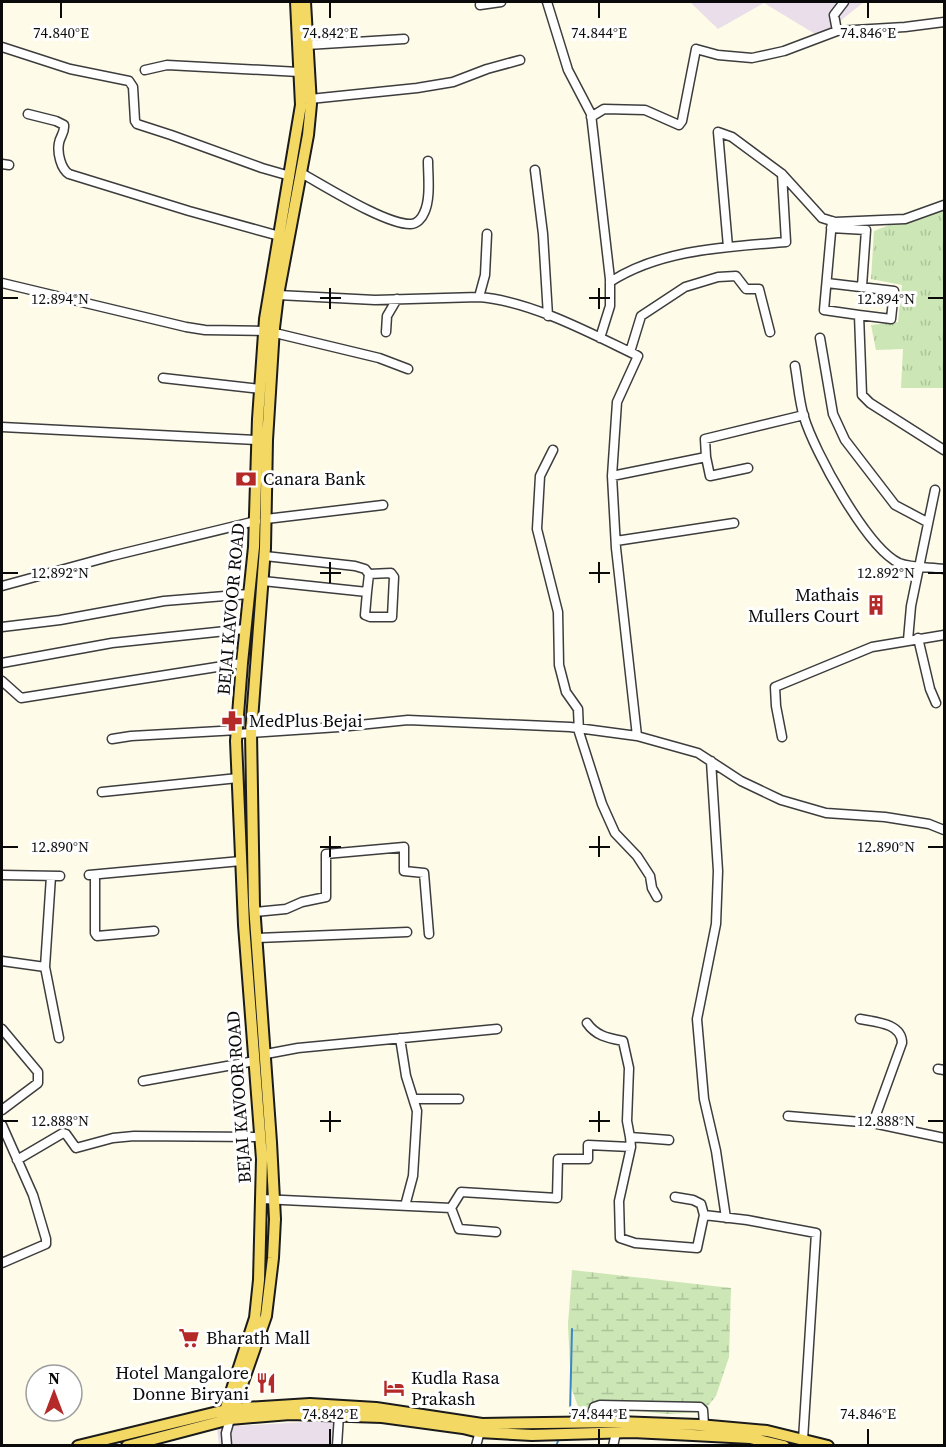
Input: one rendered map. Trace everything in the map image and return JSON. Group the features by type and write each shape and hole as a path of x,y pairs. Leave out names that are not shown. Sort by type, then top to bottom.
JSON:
{"main road":[{"name":"BEJAI KAVOOR ROAD","path":"227,1415 266,1316 273,1258 274,1199 255,912 251,733 265,556 257,440 261,389 269,329 278,295 290,176 301,105 296,2"},
{"name":"BEJAI KAVOOR ROAD","path":"227,1415 255,1318 262,1199 261,1137 241,861 237,732 249,594 264,519 270,280 301,173 308,135 310,99 305,2"},
{"path":"78,1446 227,1415 310,1404 376,1408 480,1428 532,1435 616,1432 703,1435 750,1438 784,1446"},
{"path":"127,1446 227,1415 290,1414 382,1416 463,1428 590,1422 703,1435 767,1431 828,1446"}],"street":[{"path":"480,5 501,2"},
{"path":"547,2 568,70 591,117 610,282 610,306 600,338"},
{"path":"837,31 834,15 844,2"},
{"path":"591,117 604,109 645,110 679,125 682,121 696,49 718,55 752,58 784,51 837,31 945,22"},
{"path":"307,45 404,39"},
{"path":"2,47 70,69 129,81 133,87 137,124 290,176"},
{"path":"310,99 453,82 520,60"},
{"path":"145,70 167,64 299,72"},
{"path":"28,114 64,125 59,147 62,167 69,174 284,237"},
{"path":"728,247 718,132 732,137 782,174 822,218 832,224 866,230 862,286"},
{"path":"301,173 380,216 410,224 415,223 425,212 428,161"},
{"path":"535,170 543,234 548,316"},
{"path":"610,282 623,274 687,252 786,242 782,174"},
{"path":"832,224 905,219 945,205"},
{"path":"827,283 894,291 891,319 824,310 832,224"},
{"path":"479,297 485,275 487,234"},
{"path":"630,352 641,316 686,287 718,276 736,276 746,289 759,289 770,332"},
{"path":"2,283 186,327 206,330 269,329 275,333 380,358 408,369"},
{"path":"278,295 375,300 479,297 513,302 638,356 617,402 612,476 616,541 638,736"},
{"path":"386,332 387,316 397,299"},
{"path":"859,315 862,395 870,403 945,450"},
{"path":"820,339 833,414 845,440 895,506 927,522"},
{"path":"795,366 804,415 829,476 884,554 900,564 945,569"},
{"path":"163,378 261,389"},
{"path":"748,468 710,476 705,439 804,415"},
{"path":"2,427 257,440"},
{"path":"554,450 540,476 537,529 558,612 559,665 566,692 578,709 579,728 602,804 615,832 638,856 650,876 652,888 657,897"},
{"path":"612,476 706,457"},
{"path":"908,640 911,606 935,490"},
{"path":"2,586 112,556 264,519 383,506"},
{"path":"616,541 734,523"},
{"path":"265,556 365,569 369,574 365,615 392,618 393,574 369,574"},
{"path":"263,581 367,592"},
{"path":"2,627 60,620 164,601 249,594"},
{"path":"2,663 112,643 245,629"},
{"path":"782,736 776,706 776,687 872,647 945,635"},
{"path":"918,638 930,689 936,703"},
{"path":"2,681 21,698 242,663"},
{"path":"112,739 130,736 339,728 408,720 579,728 638,736 698,753 741,781 781,800 826,813 885,817 928,824 945,830"},
{"path":"711,761 718,871 716,924 697,1019 704,1099 716,1151 726,1218"},
{"path":"102,792 238,778"},
{"path":"255,912 286,909 302,902 326,897 326,854 404,848 404,870 424,873 429,934"},
{"path":"154,931 97,936 92,875 241,861"},
{"path":"2,875 56,876 45,967 59,1038"},
{"path":"257,938 407,932"},
{"path":"2,961 45,967"},
{"path":"860,1019 891,1026 900,1032 902,1037 902,1043 873,1123"},
{"path":"587,1023 593,1031 607,1038 623,1041 629,1068 627,1121 631,1147 619,1201 620,1238 635,1243 697,1248 704,1215 700,1204 693,1200 675,1197"},
{"path":"2,1029 38,1072 38,1083 2,1110"},
{"path":"266,1054 297,1048 497,1029"},
{"path":"400,1038 406,1076 417,1111 413,1176 405,1206"},
{"path":"143,1081 255,1061"},
{"path":"414,1099 459,1099"},
{"path":"788,1116 873,1123 945,1138"},
{"path":"2,1125 33,1195 46,1244 2,1263"},
{"path":"16,1160 63,1133 76,1148 134,1136 261,1137"},
{"path":"630,1137 669,1140"},
{"path":"451,1208 460,1192 557,1198 558,1159 588,1159 588,1145 631,1147"},
{"path":"262,1199 451,1208"},
{"path":"451,1208 459,1229 496,1232"},
{"path":"704,1215 747,1220 816,1233 803,1440"},
{"path":"590,1422 594,1407 600,1405 700,1407 703,1410 703,1435"},
{"path":"227,1415 227,1446"},
{"path":"338,1446 339,1415"},
{"path":"476,1446 480,1428"},
{"path":"613,1446 616,1432"}],"shaded area":[{"path":"690,2 864,2 820,37 764,3 718,29"},
{"path":"340,1420 339,1445 219,1445 217,1427"}],"green space":[{"path":"944,204 944,388 901,388 903,349 876,350 871,325 898,322 902,285 871,279 874,231"},
{"path":"572,1270 731,1288 729,1357 716,1396 703,1412 668,1414 636,1411 581,1415 571,1387 568,1325"}],"waterway":[{"path":"570,1413 572,1329"},
{"path":"556,1446 558,1441"}],"place":[{"name":"Canara Bank","path":"246,479"},
{"name":"Mathais Mullers Court","path":"876,605"},
{"name":"MedPlus Bejai","path":"232,721"},
{"name":"Bharath Mall","path":"189,1338"},
{"name":"Hotel Mangalore Donne Biryani","path":"266,1383"},
{"name":"Kudla Rasa Prakash","path":"394,1388"}]}
